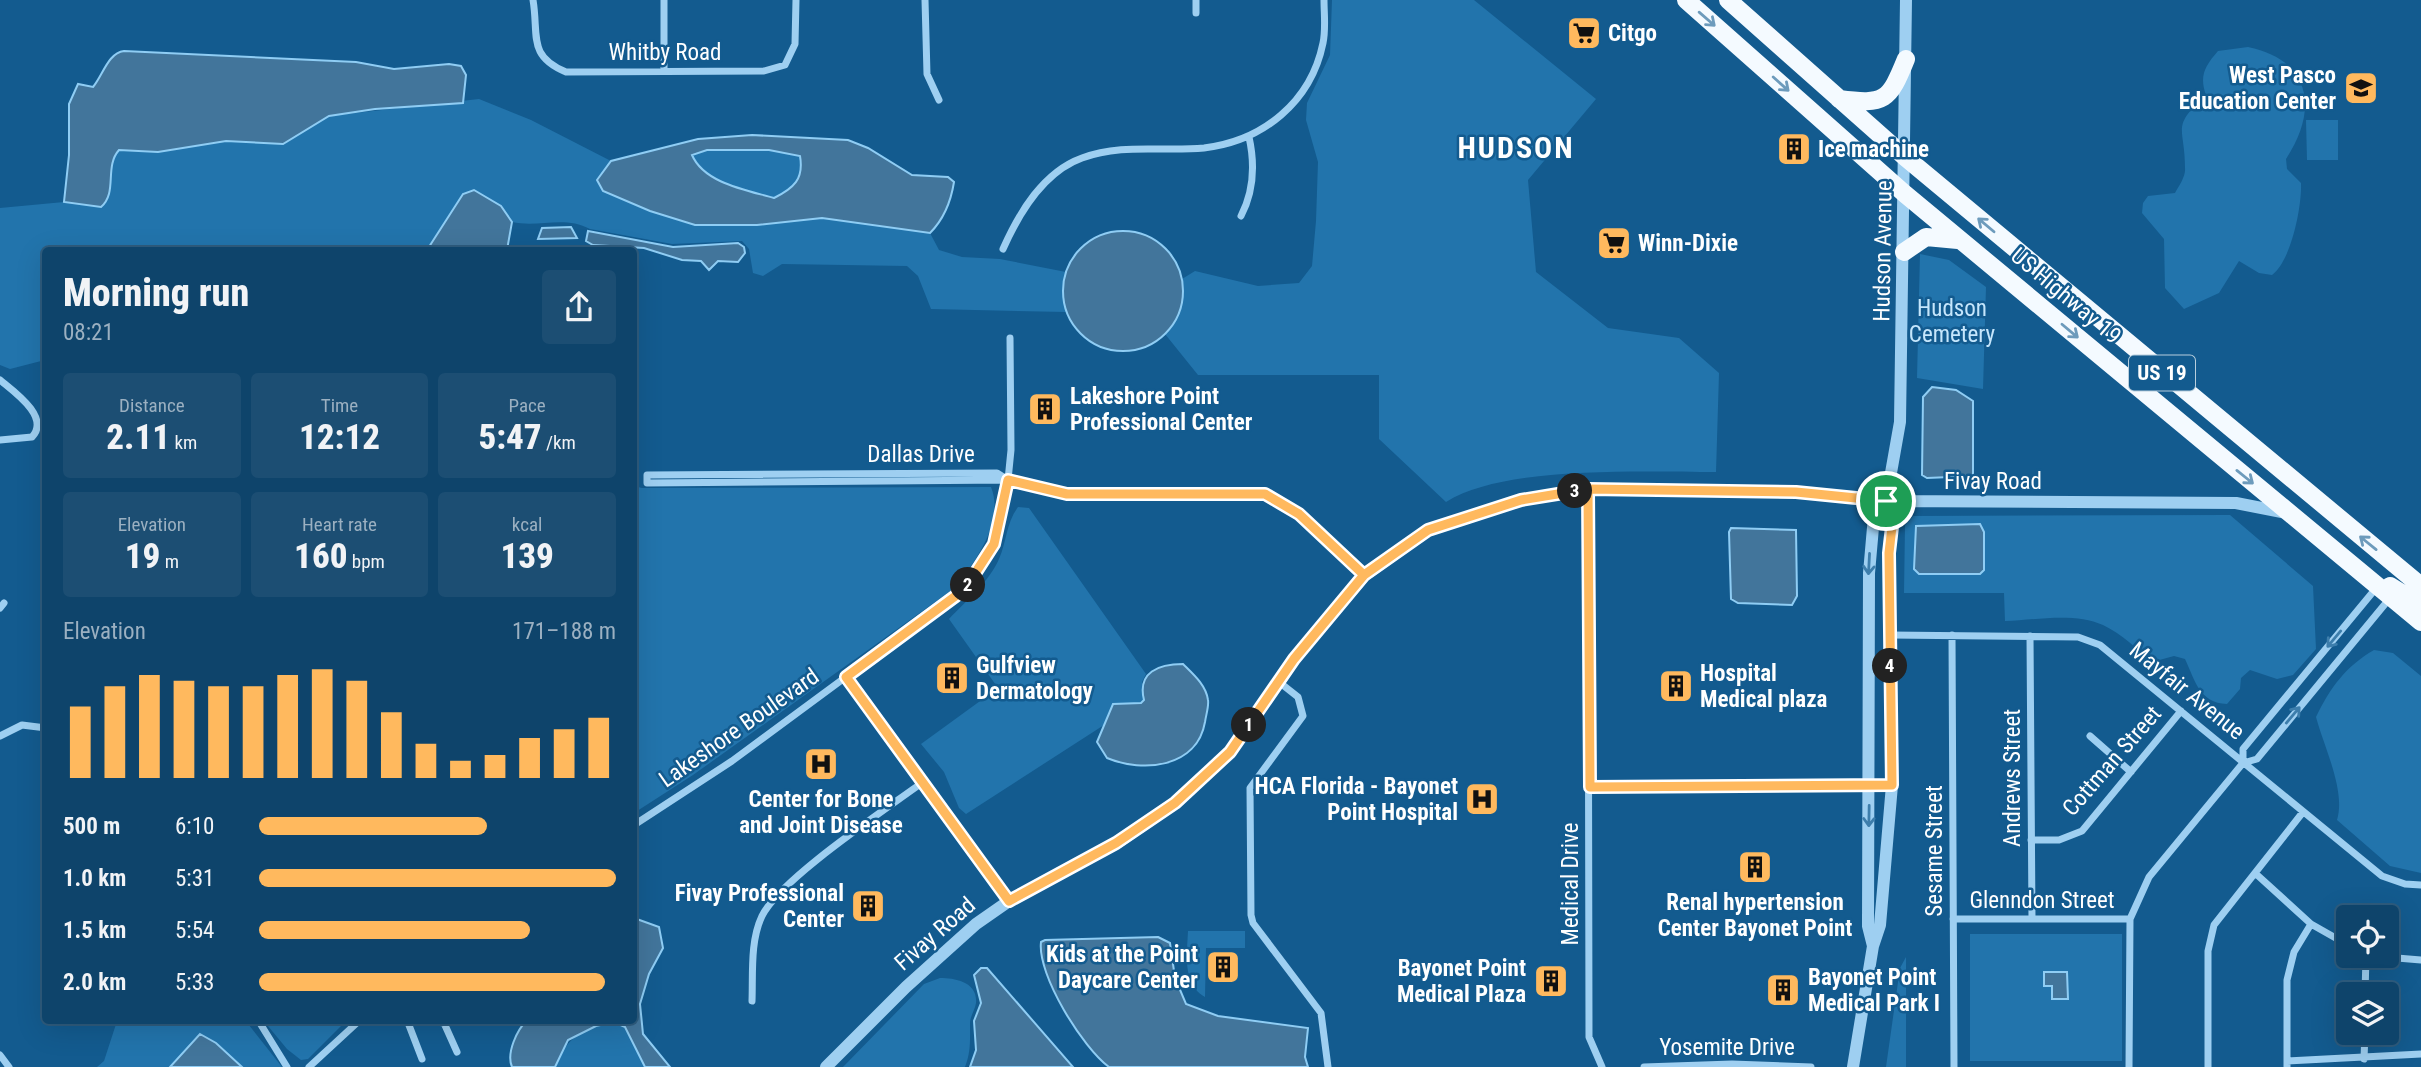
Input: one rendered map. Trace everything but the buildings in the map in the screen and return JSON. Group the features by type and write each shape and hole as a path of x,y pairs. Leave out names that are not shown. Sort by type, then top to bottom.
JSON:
{"highway":[{"name":"US Highway 19","path":"1686,0 1905,194 2421,622"},
{"name":"US Highway 19","path":"1728,0 1905,157 2421,586"},
{"path":"1839,99 1863,102 1885,98 1893,90 1906,59"},
{"path":"1904,252 1926,237 1961,240"},
{"path":"2378,586 2392,587 2421,605"}],"street":[{"name":"Whitby Road","path":"533,0 537,49 547,65 566,72 764,71 785,65 795,44 796,0"},
{"path":"664,0 664,71"},
{"path":"925,0 927,74 939,100"},
{"path":"1196,0 1196,13"},
{"path":"1003,249 1018,215 1043,185 1079,159 1117,148 1204,148 1249,137 1286,114 1311,80 1323,42 1324,0"},
{"name":"Hudson Avenue","path":"1873,946 1868,926 1870,551 1874,516 1886,501 1900,422 1906,0"},
{"path":"1241,216 1251,193 1253,154 1249,137"},
{"name":"Lakeshore Boulevard","path":"637,823 732,761 965,589 994,544 1008,480 1011,450 1010,338"},
{"path":"0,380 31,408 36,428 32,437 0,440"},
{"name":"Dallas Drive","path":"997,473 1008,480 647,483 647,475 997,473"},
{"path":"1008,480 1067,494 1265,494 1299,514 1364,575"},
{"name":"Fivay Road","path":"826,1067 906,987 976,924 1009,901 1116,843 1175,803 1230,752 1279,682 1364,575 1428,530 1521,500 1588,489 1796,492 1886,501 2236,503 2288,513"},
{"name":"Medical Drive","path":"1588,489 1589,1037 1602,1067"},
{"name":"Hudson Avenue","path":"1853,1067 1873,946 1880,925 1892,785 1889,553 1893,518 1886,501"},
{"path":"2243,763 2243,749 2378,586"},
{"path":"2130,1067 2130,919 2149,877 2243,763 2257,759 2378,586"},
{"name":"Mayfair Avenue","path":"1889,635 2078,637 2100,645 2382,876 2404,884 2421,885"},
{"name":"Sesame Street","path":"1952,635 1954,1067"},
{"name":"Andrews Street","path":"2031,636 2032,919"},
{"path":"846,677 1009,901"},
{"path":"1279,682 1298,697 1303,716 1250,788 1251,915 1253,923 1321,1013 1328,1067"},
{"name":"Cottman Street","path":"2031,840 2059,840 2082,831 2180,711"},
{"path":"0,736 22,726 42,728"},
{"path":"2090,736 2131,772"},
{"path":"752,1001 755,935 763,914 785,887 923,782"},
{"path":"1590,787 1892,785"},
{"path":"2208,1067 2208,951 2214,925 2304,812"},
{"path":"2255,873 2311,924 2336,938"},
{"name":"Glenndon Street","path":"1953,919 2130,919"},
{"path":"2311,924 2294,953 2287,980 2287,1064 2421,1054"},
{"path":"2399,958 2421,960"},
{"path":"260,1024 287,1067"},
{"path":"309,1067 356,1024"},
{"path":"409,1024 422,1059"},
{"path":"444,1024 457,1052"},
{"path":"2364,1059 2365,1045"},
{"path":"0,1055 9,1067"},
{"name":"Yosemite Drive","path":"1644,1067 1811,1067"}],"green space":[{"path":"1332,0 1474,0 1596,99 1528,180 1536,272 1608,328 1679,338 1719,373 1716,472 1615,472 1539,476 1472,490 1446,502 1379,439 1379,375 1198,375 1165,334 1178,308 1182,279 1195,271 1258,286 1299,283 1312,266 1318,162 1306,120 1307,103 1330,55"},
{"path":"2248,47 2269,53 2285,63 2296,75 2303,89 2303,122 2286,159 2287,169 2301,183 2300,206 2294,233 2285,258 2272,275 2259,273 2239,261 2219,293 2184,309 2165,288 2164,239 2142,213 2143,203 2148,196 2175,193 2182,181 2185,171 2182,128 2188,114 2206,95 2203,77 2210,62 2218,51"},
{"path":"479,99 531,120 611,161 597,180 603,191 650,211 695,225 757,225 822,218 930,233 939,250 962,257 1000,259 1066,272 1063,292 1067,312 931,309 918,276 907,266 782,264 763,276 753,273 749,249 742,241 672,244 571,223 512,222 501,206 474,190 463,194 429,247 42,247 42,361 10,369 0,365 0,208 64,202 101,207 108,192 112,163 119,150 158,152 226,141 283,144 329,116"},
{"path":"2306,120 2338,120 2338,160 2307,160"},
{"path":"707,150 769,150 800,156 799,177 792,186 774,198 739,188 716,179 697,165 691,155"},
{"name":"Hudson Cemetery","path":"1920,254 1949,260 1986,287 1983,389 1917,378"},
{"path":"637,487 991,487 994,514 991,527 979,553 956,587 693,775 637,811"},
{"path":"1018,507 1029,508 1146,674 1142,682 1144,700 1141,703 1113,704 1104,725 966,814 959,808 944,772 921,744 998,688 949,619 977,591 995,567 1011,519"},
{"path":"2230,515 2313,586 2316,649 2293,675 2277,679 2250,670 2241,678 2240,689 2227,704 2218,703 2204,695 2185,659 2174,656 2152,662 2117,633 2092,621 2042,618 2005,621 2004,593 1904,593 1905,525 1913,516"},
{"path":"2374,650 2393,653 2421,676 2421,873 2390,866 2337,820 2339,796 2316,717 2340,679 2355,663"},
{"path":"1188,931 1245,931 1245,948 1206,948 1205,997 1192,984 1189,976"},
{"path":"1970,934 2122,934 2122,1061 1970,1061"},
{"path":"1906,957 1906,1067 1886,1067 1900,968"},
{"path":"940,978 964,983 976,996 970,1021 969,1051 965,1067 843,1067 924,984"},
{"path":"116,1024 248,1024 282,1067 97,1067 104,1061"},
{"path":"266,1024 343,1024 308,1059 301,1060 287,1049"},
{"path":"607,1024 625,1027 645,1067 555,1067 571,1041 593,1028"}],"shaded area":[{"path":"124,51 356,62 394,69 449,64 461,66 466,75 463,103 375,109 329,116 283,144 226,141 158,152 119,150 112,164 109,194 101,207 64,202 69,155 69,104 78,84 93,87 110,60"},
{"path":"752,135 848,140 868,148 912,175 948,177 954,182 946,209 930,233 822,218 757,225 695,225 650,211 603,191 597,180 611,161 698,139","holes":["707,150 769,150 800,156 801,164 796,182 774,198 716,179 698,165 692,155"]},
{"path":"474,190 501,206 512,222 508,247 429,247 463,194"},
{"path":"571,227 577,238 538,239 542,228"},
{"path":"588,231 673,247 738,243 744,247 745,253 738,262 718,261 709,270 701,261 682,260 644,248 593,245 586,241"},
{"path":"1123,231 1146,236 1165,249 1178,268 1183,291 1178,314 1165,333 1146,346 1123,351 1100,346 1081,333 1068,314 1063,291 1068,268 1081,249 1100,236"},
{"path":"1932,387 1956,390 1973,401 1973,476 1927,478 1922,475 1923,397"},
{"path":"1980,524 1984,532 1984,570 1980,574 1919,574 1914,569 1916,526"},
{"path":"1731,528 1796,530 1797,596 1792,605 1738,603 1731,599"},
{"path":"1183,664 1202,685 1208,700 1200,737 1191,749 1180,758 1152,765 1121,763 1107,758 1097,742 1113,704 1141,703 1144,700 1143,690 1147,676 1158,668"},
{"path":"637,919 659,927 663,948 649,974 640,1004 643,1034 670,1067 645,1067 625,1027 618,1024 637,1024"},
{"path":"1158,937 1170,943 1175,978 1186,1004 1218,1016 1308,1028 1305,1057 1308,1067 1109,1067 1098,1058 1075,1028 1054,991 1046,973 1041,942"},
{"path":"981,968 987,968 1073,1067 970,1067 976,1050 974,1021 981,1003 974,975"},
{"path":"2044,972 2067,972 2068,999 2052,999 2052,986 2044,986"},
{"path":"524,1024 605,1024 568,1040 555,1067 512,1067 510,1055"},
{"path":"200,1034 216,1043 242,1067 170,1067"}],"place":[{"name":"Citgo","path":"1584,33"},
{"name":"West Pasco Education Center","path":"2361,88"},
{"name":"Ice machine","path":"1794,149"},
{"name":"Winn-Dixie","path":"1614,243"},
{"name":"Lakeshore Point Professional Center","path":"1045,409"},
{"name":"Gulfview Dermatology","path":"952,678"},
{"name":"Hospital Medical plaza","path":"1676,686"},
{"name":"Center for Bone and Joint Disease","path":"821,764"},
{"name":"HCA Florida - Bayonet Point Hospital","path":"1482,799"},
{"name":"Renal hypertension Center Bayonet Point","path":"1755,867"},
{"name":"Fivay Professional Center","path":"868,906"},
{"name":"Kids at the Point Daycare Center","path":"1223,967"},
{"name":"Bayonet Point Medical Plaza","path":"1551,981"},
{"name":"Bayonet Point Medical Park I","path":"1783,990"}],"district":[{"name":"HUDSON","path":"1516,147"}],"route":[{"path":"1886,501 1796,492 1588,489 1521,500 1428,530 1364,575 1294,659 1230,752 1175,803 1116,843 1009,901 846,677 949,604 965,589 994,544 1008,480 1067,494 1265,494 1299,514 1364,575 1428,530 1521,500 1588,489 1590,787 1892,785 1889,553 1893,518 1886,501"}]}
